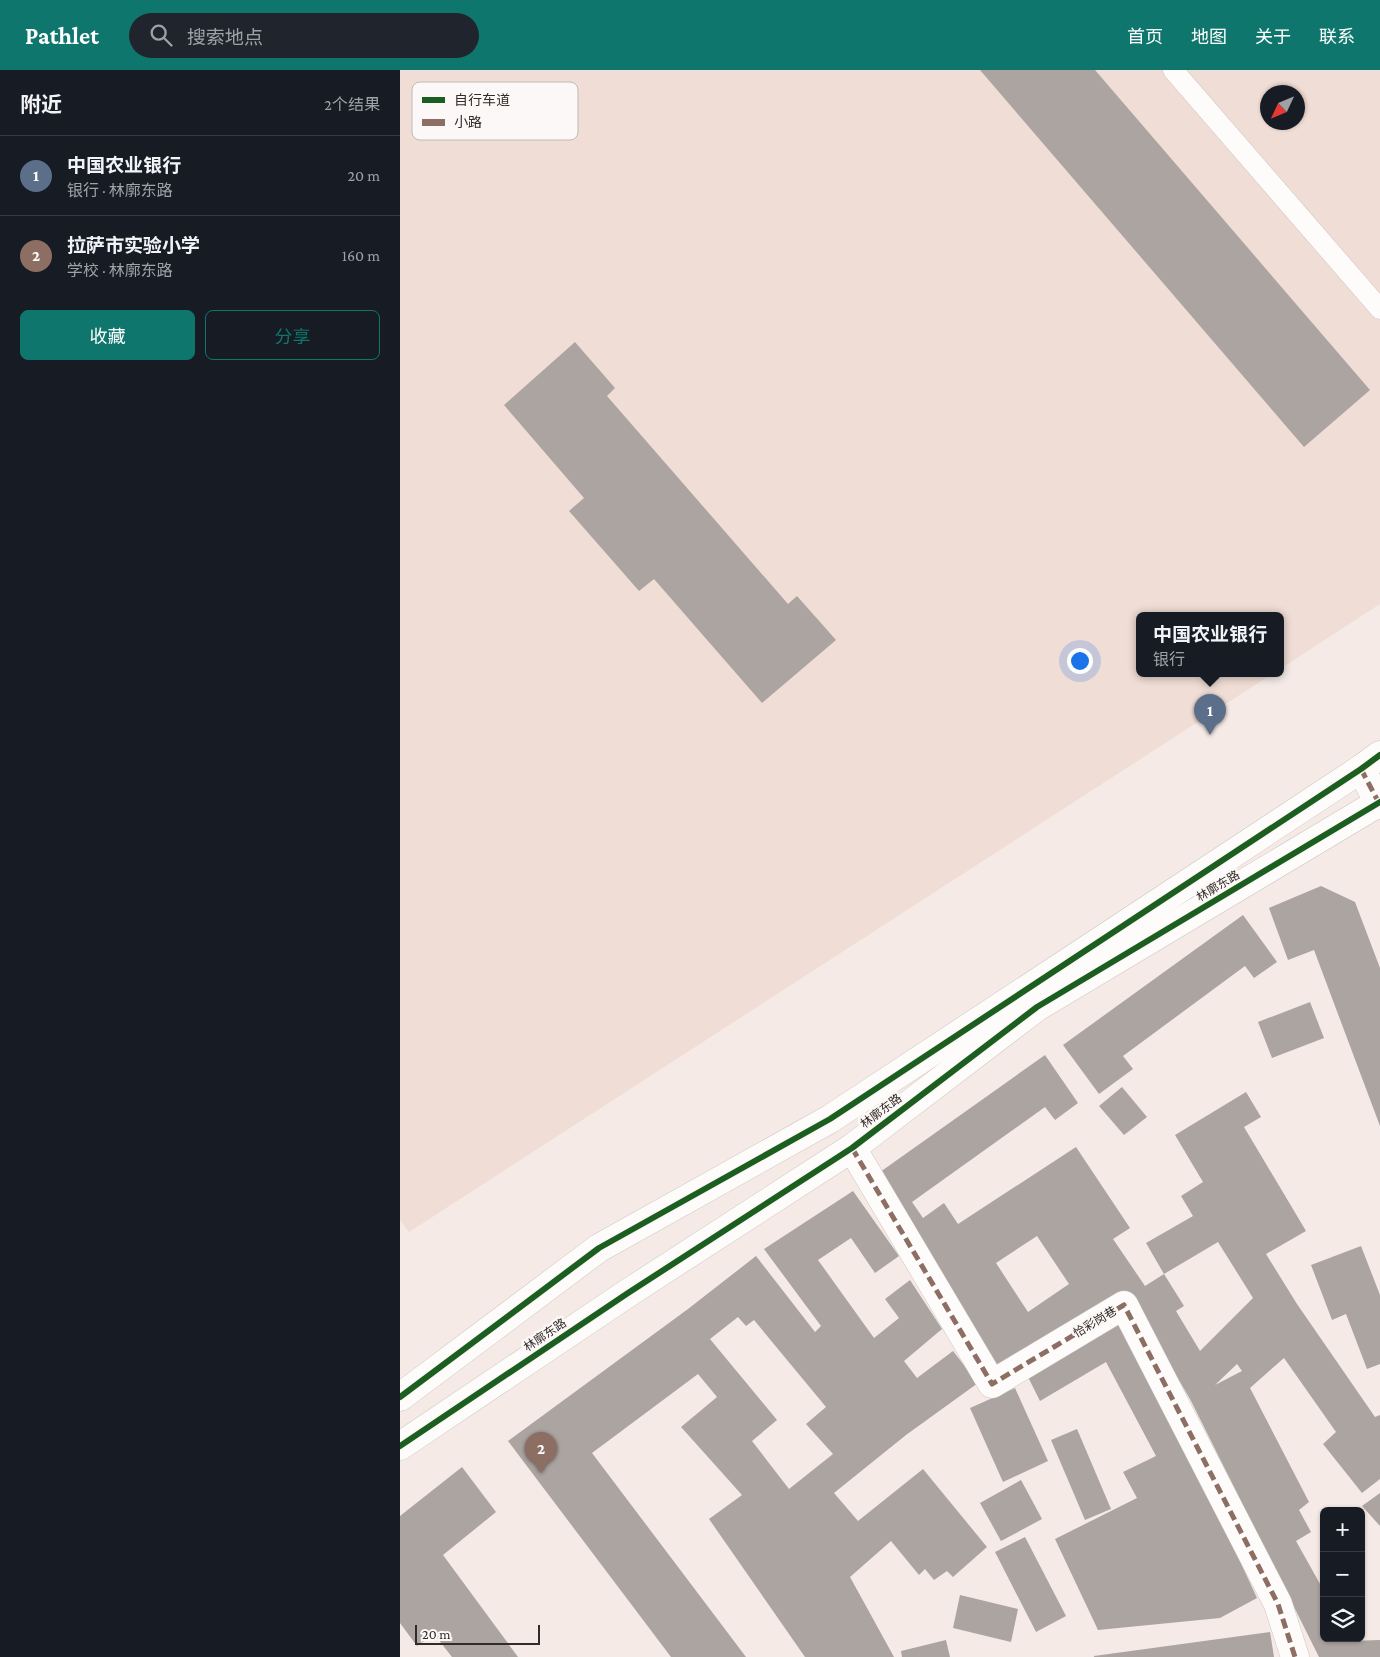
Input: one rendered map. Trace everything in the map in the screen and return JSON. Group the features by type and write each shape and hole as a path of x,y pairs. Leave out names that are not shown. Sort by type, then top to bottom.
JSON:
{"main road":[{"path":"1371,762 1380,803"},
{"name":"林廓东路","path":"400,1397 599,1248 830,1119 1371,762"},
{"name":"林廓东路","path":"400,1446 628,1293 852,1148 1037,1007 1380,803"},
{"name":"恰彩岗巷","path":"852,1148 992,1384 1124,1305 1278,1604 1295,1657"}],"lane":[{"path":"1184,74 1380,309"}],"shaded area":[{"path":"400,70 1380,70 1380,604 1284,666 1284,612 1136,612 1136,677 1267,677 409,1232 400,1220"}],"building":[{"path":"980,70 1095,70 1370,390 1304,447"},
{"path":"575,342 615,388 607,396 788,604 797,596 836,640 762,703 654,579 639,591 569,511 584,498 504,405"},
{"path":"1321,886 1355,902 1380,968 1380,1126 1314,950 1288,960 1269,908"},
{"path":"1243,915 1277,962 1254,978 1245,966 1123,1056 1133,1069 1099,1094 1063,1045"},
{"path":"1310,1002 1324,1038 1272,1058 1258,1022"},
{"path":"1045,1055 1078,1103 1055,1120 1045,1107 912,1202 923,1218 944,1203 958,1224 1076,1147 1130,1228 1113,1239 1145,1286 1164,1274 1146,1243 1193,1216 1181,1196 1203,1182 1175,1135 1246,1092 1261,1117 1244,1127 1306,1231 1266,1254 1297,1304 1375,1417 1380,1415 1380,1479 1362,1493 1323,1444 1336,1432 1284,1358 1250,1388 1309,1502 1299,1510 1311,1532 1296,1541 1320,1584 1320,1642 1380,1640 1380,1657 1319,1657 1190,1399 1129,1295 998,1375 866,1182","holes":["1037,1236 1069,1284 1028,1312 996,1263","1218,1242 1253,1298 1200,1351 1176,1311 1184,1306 1164,1274","1237,1364 1242,1371 1215,1385"]},
{"path":"1122,1087 1147,1117 1124,1135 1099,1106"},
{"path":"853,1191 899,1256 875,1273 851,1238 818,1260 874,1338 899,1318 885,1299 910,1280 942,1329 904,1361 917,1378 953,1351 978,1383 906,1435 834,1493 858,1521 923,1469 987,1547 953,1577 947,1571 934,1580 925,1569 919,1575 891,1541 850,1577 894,1657 805,1657 709,1519 742,1495 681,1427 717,1397 698,1374 592,1453 746,1657 671,1657 508,1441 688,1309 756,1256 815,1332 821,1326 764,1249","holes":["738,1317 746,1326 754,1320 826,1407 806,1424 833,1454 789,1489 752,1441 777,1420 710,1339"]},
{"path":"1361,1246 1380,1295 1380,1364 1367,1369 1346,1314 1332,1320 1311,1265"},
{"path":"1113,1314 1197,1468 1257,1598 1220,1618 1098,1630 1055,1539 1137,1498 1123,1472 1156,1456 1106,1362 1040,1401 1023,1367"},
{"path":"1015,1388 1048,1461 1003,1482 970,1408"},
{"path":"1077,1429 1111,1509 1085,1520 1051,1440"},
{"path":"462,1467 496,1512 443,1555 518,1657 452,1657 434,1634 417,1646 400,1623 400,1516"},
{"path":"1021,1480 1042,1519 1001,1541 980,1503"},
{"path":"1380,1493 1380,1526 1365,1507 1362,1506"},
{"path":"1025,1537 1066,1616 1036,1632 995,1552"},
{"path":"960,1595 1018,1609 1011,1642 953,1628"},
{"path":"1270,1632 1274,1657 1094,1657 1094,1656"},
{"path":"946,1640 950,1657 902,1657 901,1651"}],"marked path":[{"path":"1361,769 1380,805"},
{"path":"852,1148 992,1384 1124,1305 1278,1604 1295,1657"}],"cycle path":[{"path":"400,1397 599,1248 830,1119 1380,755"},
{"path":"400,1446 628,1293 852,1148 1037,1007 1380,802"}],"place":[{"name":"中国农业银行","path":"1210,735"},
{"name":"拉萨市实验小学","path":"541,1473"}]}
